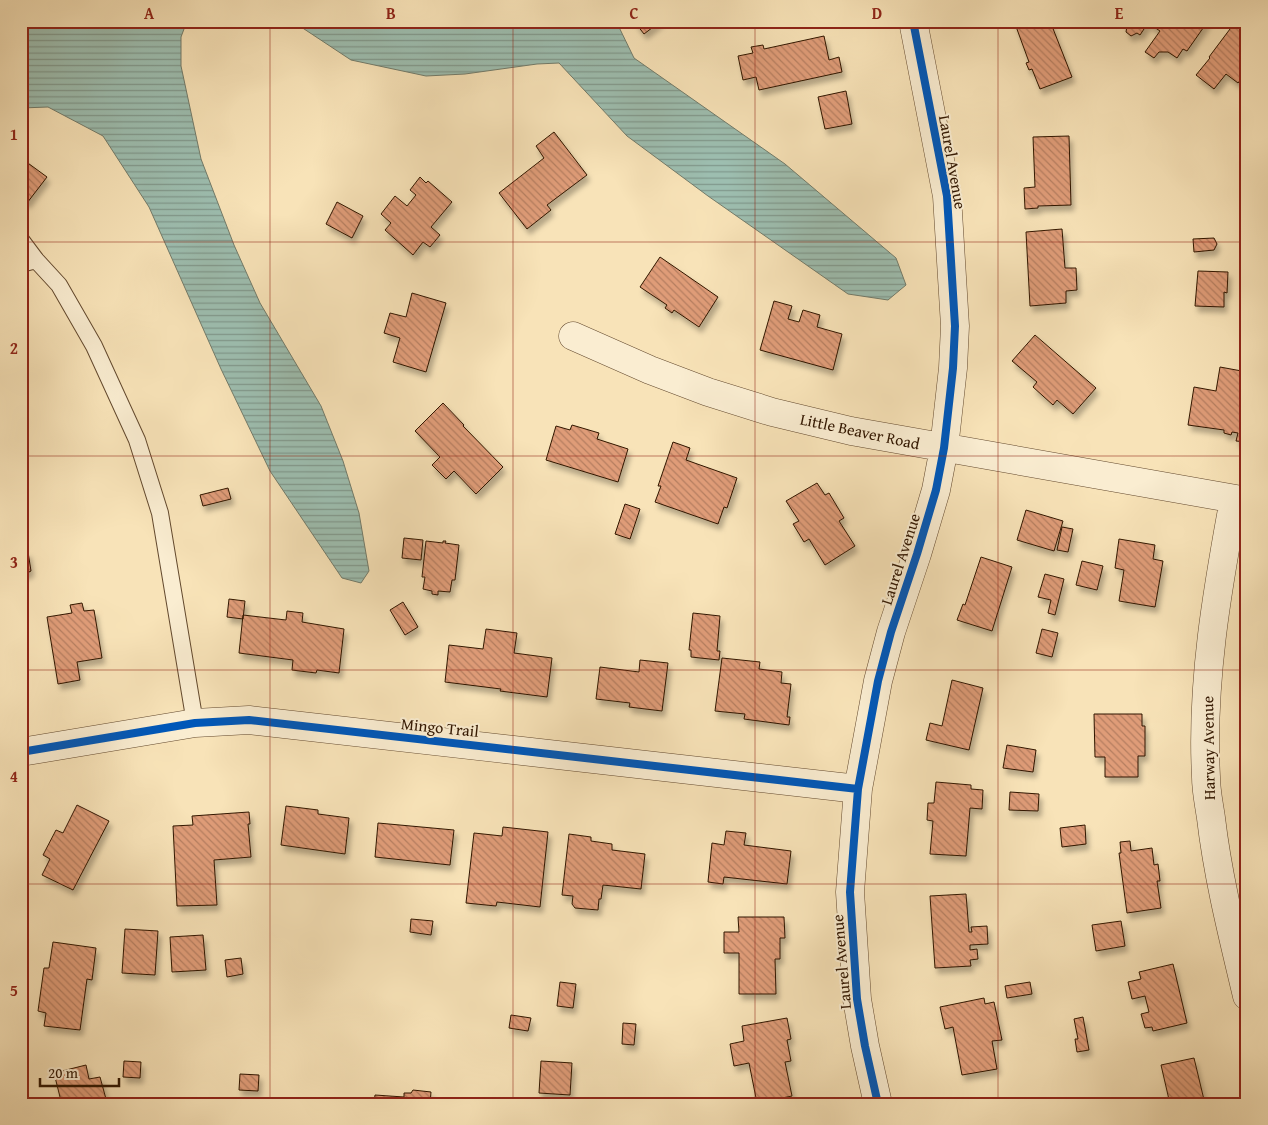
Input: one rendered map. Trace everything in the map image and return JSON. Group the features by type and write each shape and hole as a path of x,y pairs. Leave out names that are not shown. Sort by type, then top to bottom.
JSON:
{"street":[{"name":"Laurel Avenue","path":"878,1104 857,999 850,892 858,788 878,680 891,632 933,499 944,448 955,326 947,196 913,21"},
{"name":"Little Beaver Road","path":"573,336 666,376 708,392 772,412 851,431 1241,500"},
{"name":"Harway Avenue","path":"1241,500 1219,579 1209,663 1205,720 1206,778 1215,848 1222,889 1247,996"},
{"name":"Mingo Trail","path":"21,752 195,723 249,720 858,788"}],"lane":[{"path":"21,240 29,262 59,285 94,346 137,440 160,513 195,723"}],"shaded area":[{"path":"21,21 187,21 181,37 181,66 201,159 234,245 260,303 321,406 343,461 359,513 369,571 361,583 342,578 270,471 221,369 149,207 103,136 48,107 21,108"},
{"path":"292,21 616,21 634,58 785,164 896,258 906,285 888,300 848,294 708,196 627,136 559,63 537,64 465,74 426,76 351,60"}],"building":[{"path":"634,21 661,21 644,34"},
{"path":"1014,21 1050,21 1072,77 1040,89 1032,69 1029,70 1026,63 1029,62"},
{"path":"1124,21 1208,21 1187,51 1183,49 1177,58 1168,52 1159,52 1154,58 1145,52 1160,31 1148,23 1140,35 1137,33 1131,36 1126,32 1127,26 1123,23"},
{"path":"1236,21 1247,21 1247,74 1238,83 1226,74 1214,89 1196,75"},
{"path":"824,36 829,60 839,57 842,72 759,90 756,77 743,80 738,56 753,53 751,47 763,45 764,49"},
{"path":"846,91 852,124 825,129 818,97"},
{"path":"554,132 587,175 547,205 551,210 527,229 499,193 544,158 536,146"},
{"path":"1069,136 1071,205 1038,206 1038,208 1025,209 1024,188 1035,187 1033,137"},
{"path":"21,158 47,177 27,203 21,199"},
{"path":"420,177 426,183 428,181 452,202 431,227 440,235 430,247 423,242 413,255 385,230 391,223 381,214 395,196 407,206 416,195 410,190"},
{"path":"337,202 363,216 352,238 326,224"},
{"path":"1062,229 1065,268 1076,268 1077,290 1066,291 1066,303 1030,306 1026,232"},
{"path":"1214,238 1217,244 1214,250 1194,252 1193,239"},
{"path":"660,257 718,297 699,327 674,310 672,313 665,308 667,305 640,287"},
{"path":"1198,271 1228,272 1227,293 1224,292 1224,307 1195,306"},
{"path":"412,293 446,303 426,372 393,362 400,338 384,333 390,313 406,317"},
{"path":"774,301 792,306 788,319 799,322 803,310 820,315 817,327 842,334 833,370 760,350"},
{"path":"1035,335 1096,388 1073,414 1057,400 1053,405 1033,387 1037,382 1012,361"},
{"path":"1220,367 1247,372 1247,442 1236,441 1238,433 1232,432 1231,435 1224,433 1224,430 1188,425 1194,387 1216,391"},
{"path":"443,403 503,467 476,494 454,471 446,479 432,465 440,457 415,431"},
{"path":"572,425 599,433 597,439 628,449 618,482 546,460 556,426 570,430"},
{"path":"673,442 690,448 686,460 737,478 727,508 724,507 718,524 655,502 661,486 658,486"},
{"path":"817,483 825,495 829,493 844,518 839,521 855,546 825,565 809,539 804,542 793,524 799,521 786,501"},
{"path":"228,488 231,499 203,506 200,495"},
{"path":"625,504 640,509 630,539 615,534"},
{"path":"1026,510 1063,521 1054,551 1017,540"},
{"path":"1062,527 1073,529 1068,552 1057,550"},
{"path":"404,538 423,540 421,560 402,558"},
{"path":"1119,539 1155,545 1153,559 1163,561 1155,607 1119,601 1124,570 1115,568"},
{"path":"426,541 443,543 443,541 446,541 445,543 459,545 455,580 452,580 450,592 438,591 438,595 423,589 425,577 422,577"},
{"path":"28,552 31,571 25,574 21,573 21,553"},
{"path":"981,557 1012,567 992,631 957,620 963,604 965,605"},
{"path":"1082,561 1103,566 1097,590 1076,585"},
{"path":"1045,574 1064,579 1055,615 1048,613 1051,600 1038,597"},
{"path":"229,599 245,601 243,619 227,617"},
{"path":"403,602 418,627 405,635 390,610"},
{"path":"82,603 84,611 94,610 102,658 77,662 80,680 58,684 47,617 72,613 70,605"},
{"path":"287,611 303,613 302,622 344,629 339,673 317,670 316,673 292,670 293,660 239,653 243,615 286,620"},
{"path":"693,613 720,616 717,651 720,651 719,660 691,657 691,650 689,650"},
{"path":"486,629 517,633 514,653 552,658 547,697 445,682 449,645 483,649"},
{"path":"1042,629 1058,633 1052,657 1036,653"},
{"path":"722,658 760,662 759,669 782,672 781,683 791,684 787,717 790,717 789,725 744,719 745,714 715,711"},
{"path":"640,660 668,663 662,711 629,707 630,703 596,699 600,667 639,672"},
{"path":"952,680 983,688 969,750 926,740 930,723 942,726"},
{"path":"1094,714 1142,714 1142,726 1145,726 1145,756 1138,756 1138,777 1105,777 1105,757 1095,757"},
{"path":"1007,745 1036,750 1033,772 1003,768"},
{"path":"936,782 971,785 971,789 983,790 982,809 970,808 966,856 930,854 933,821 927,820 928,803 934,803"},
{"path":"1010,792 1039,794 1038,811 1009,810"},
{"path":"77,805 109,821 73,890 42,875 50,859 43,855 56,830 63,833"},
{"path":"286,806 318,810 318,814 349,818 345,854 281,845"},
{"path":"249,812 250,824 248,824 251,857 214,860 217,905 177,906 173,826 193,825 192,816"},
{"path":"378,823 454,830 450,865 375,857"},
{"path":"1085,825 1086,844 1062,847 1060,828"},
{"path":"503,827 548,832 540,907 497,902 496,906 466,903 474,833 502,836"},
{"path":"726,831 746,833 744,845 791,851 787,884 724,877 723,884 708,882 712,843 724,845"},
{"path":"569,834 591,837 591,841 612,844 612,850 645,854 641,889 603,885 598,910 575,908 572,904 573,896 562,895"},
{"path":"1130,841 1131,851 1152,848 1154,865 1158,864 1160,881 1157,881 1161,908 1127,913 1119,853 1121,853 1120,842"},
{"path":"966,894 969,932 972,932 971,927 987,926 988,944 970,945 970,950 977,949 978,959 970,960 971,966 935,968 930,896"},
{"path":"738,917 784,917 785,938 780,938 780,959 775,959 776,994 739,994 739,953 724,953 724,932 739,932"},
{"path":"411,919 433,921 431,935 410,932"},
{"path":"1121,921 1125,946 1096,951 1092,925"},
{"path":"125,929 158,931 155,975 122,973"},
{"path":"203,935 206,970 172,972 170,937"},
{"path":"53,942 96,948 92,980 87,979 80,1030 44,1026 46,1013 38,1011 44,968 49,968"},
{"path":"241,958 243,974 227,977 225,960"},
{"path":"1173,964 1187,1023 1153,1031 1152,1027 1145,1028 1141,1014 1149,1012 1145,996 1132,999 1128,982 1141,979 1139,972"},
{"path":"560,982 576,984 573,1008 557,1006"},
{"path":"1030,982 1032,994 1007,998 1005,986"},
{"path":"984,998 985,1004 994,1002 1002,1040 992,1041 997,1069 962,1075 953,1027 945,1029 940,1007"},
{"path":"511,1015 531,1018 528,1031 509,1028"},
{"path":"1083,1017 1089,1050 1077,1052 1075,1039 1078,1039 1074,1019"},
{"path":"787,1018 791,1039 787,1040 791,1061 785,1062 792,1096 757,1103 749,1063 734,1066 730,1044 744,1041 742,1026"},
{"path":"623,1023 636,1024 634,1045 622,1044"},
{"path":"1194,1058 1205,1104 1170,1104 1161,1065"},
{"path":"124,1061 141,1062 140,1078 123,1077"},
{"path":"541,1061 572,1063 570,1095 539,1093"},
{"path":"86,1065 89,1079 100,1077 106,1099 94,1102 94,1104 59,1104 58,1101 61,1101 54,1073"},
{"path":"240,1074 259,1075 258,1091 239,1090"},
{"path":"413,1090 431,1092 430,1104 374,1104 375,1095 404,1097 404,1093 411,1093"},
{"path":"995,1098 996,1104 970,1104"}],"cycle path":[{"path":"878,1104 857,999 850,892 858,789 878,681 891,632 936,490 944,448 953,368 955,326 947,196 913,21"},
{"path":"21,752 195,723 249,720 858,789"}]}
